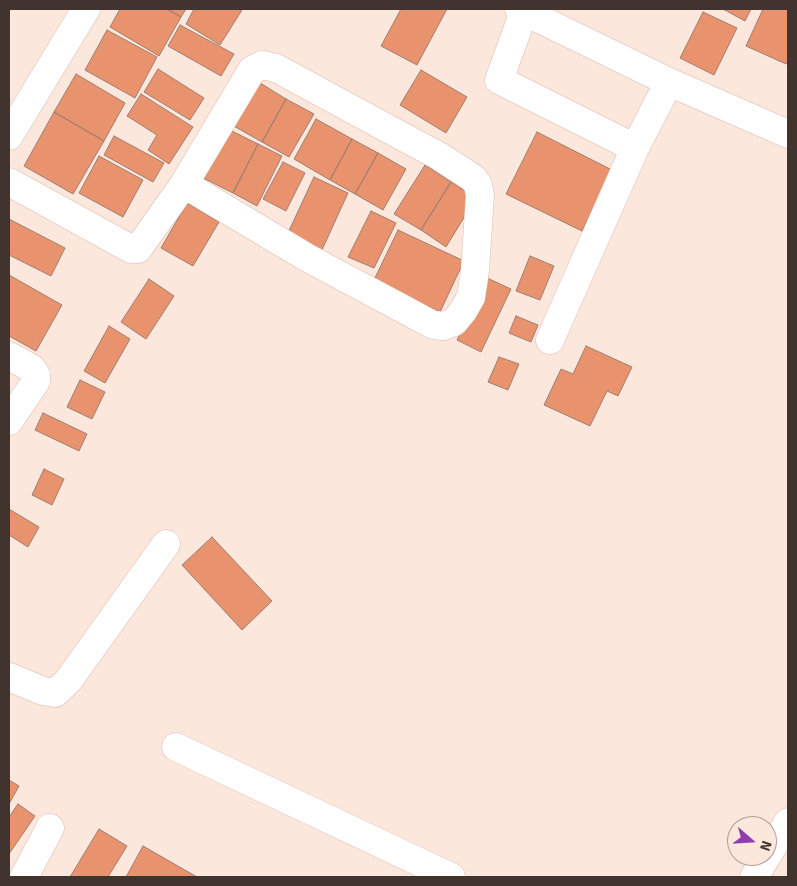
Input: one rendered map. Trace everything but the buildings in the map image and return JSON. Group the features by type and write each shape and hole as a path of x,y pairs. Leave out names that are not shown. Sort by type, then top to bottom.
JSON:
{"street":[{"path":"9,136 86,9"},
{"path":"635,148 499,80 522,9 669,82 788,134"},
{"path":"9,182 134,250 138,249 184,184 252,70 262,65 276,68 439,156 473,178 478,185 480,195 475,271 471,297 464,311 454,322 443,326 433,325 306,257 184,184"},
{"path":"550,340 635,148 669,82"},
{"path":"9,356 32,368 36,375 36,381 9,421"},
{"path":"9,677 43,691 55,693 68,681 166,544"},
{"path":"176,747 451,877"},
{"path":"777,840 788,822"},
{"path":"24,877 50,828"},
{"path":"754,877 761,866"}]}
